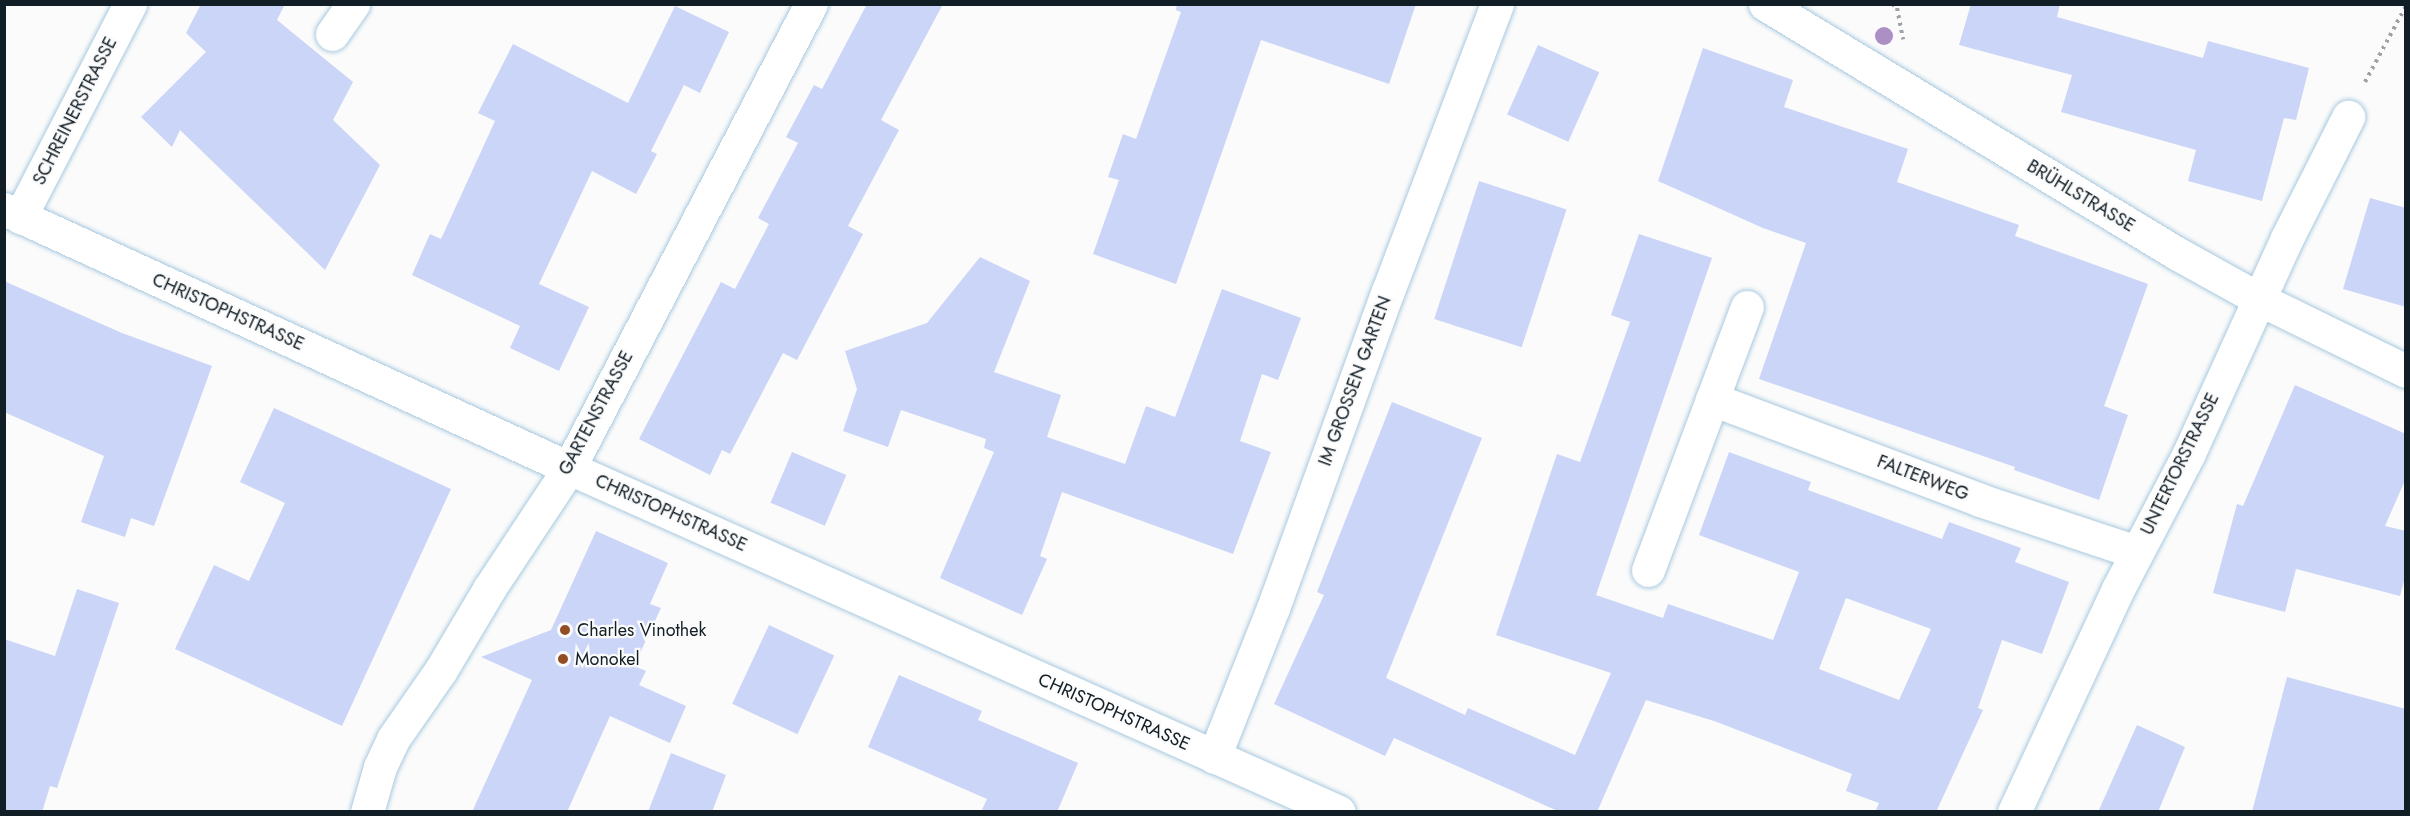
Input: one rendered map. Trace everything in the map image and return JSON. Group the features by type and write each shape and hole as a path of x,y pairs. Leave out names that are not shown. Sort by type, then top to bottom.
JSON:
{"street":[{"name":"SCHREINERSTRASSE","path":"12,213 130,4"},
{"path":"332,34 352,4"},
{"name":"GARTENSTRASSE","path":"367,812 380,767 393,738 441,670 489,589 569,468 811,4"},
{"name":"IM GROSSEN GARTEN","path":"1214,757 1273,608 1388,291 1497,4"},
{"name":"BRÜHLSTRASSE","path":"1765,4 2013,156 2261,300 2406,371"},
{"name":"UNTERTORSTRASSE","path":"2014,812 2136,552 2189,453 2228,364 2261,300 2287,238 2348,117"},
{"name":"CHRISTOPHSTRASSE","path":"12,213 569,468 1339,812"},
{"path":"1648,570 1747,307"},
{"name":"FALTERWEG","path":"1712,399 1980,500 2136,552"}],"path":[{"path":"2348,117 2406,6"}],"building":[{"path":"201,4 285,4 277,20 353,82 333,120 380,165 325,270 180,130 172,147 141,117 206,52 186,33"},
{"path":"867,4 943,4 881,120 899,130 848,226 863,234 797,360 783,353 730,454 722,450 710,475 639,439 721,282 735,289 769,224 758,218 798,143 786,137 814,85 822,89"},
{"path":"1177,4 1416,4 1389,84 1261,40 1176,284 1093,254 1119,180 1108,177 1123,134 1136,139 1181,12 1176,10"},
{"path":"1971,4 2060,4 2057,17 2203,58 2208,41 2309,68 2296,120 2284,118 2262,201 2188,181 2196,150 2061,112 2072,75 1959,45"},
{"path":"675,6 729,32 700,93 684,85 651,151 657,154 636,194 592,171 539,284 589,307 559,371 510,348 520,326 412,275 430,234 441,239 495,121 478,113 513,44 628,103"},
{"path":"1538,45 1599,72 1568,142 1507,114"},
{"path":"1703,48 1793,80 1784,107 1908,149 1897,182 2019,225 2015,236 2148,284 2104,406 2128,415 2099,500 2014,470 2015,467 1759,379 1806,243 1763,228 1658,181"},
{"path":"1479,181 1566,209 1522,347 1434,319"},
{"path":"2370,198 2406,208 2406,307 2343,289"},
{"path":"1639,234 1712,258 1596,595 1663,618 1668,604 1773,640 1799,572 1699,535 1729,452 1811,482 1808,490 1942,539 1949,522 2021,548 2015,562 2069,582 2042,654 2002,640 1978,708 1983,710 1936,812 1875,812 1879,803 1846,791 1852,774 1714,721 1646,700 1597,812 1560,812 1394,738 1385,756 1274,704 1324,595 1317,592 1392,402 1482,438 1386,678 1465,715 1468,708 1575,755 1611,673 1496,635 1557,454 1580,462 1630,322 1611,315","holes":["1846,598 1931,629 1899,700 1819,669"]},
{"path":"980,257 1030,281 994,372 1061,395 1047,437 1125,464 1146,406 1175,417 1222,289 1301,318 1278,380 1262,374 1240,441 1271,452 1233,554 1062,492 1040,556 1047,559 1022,615 940,578 994,452 984,448 986,439 901,410 888,447 843,431 857,389 845,351 927,323"},
{"path":"4,281 122,333 212,366 154,526 131,518 125,537 81,522 104,456 4,412"},
{"path":"2295,385 2406,434 2406,478 2385,526 2406,531 2406,574 2400,596 2296,569 2285,612 2213,593 2237,504 2243,506"},
{"path":"274,408 451,489 342,726 175,649 214,565 249,581 285,503 240,482"},
{"path":"792,452 846,475 825,526 771,503"},
{"path":"596,531 668,563 650,604 661,608 634,666 646,671 639,685 686,706 670,743 610,716 567,812 472,812 532,680 481,657 551,630"},
{"path":"77,589 119,603 57,788 50,786 42,812 4,812 4,639 55,656"},
{"path":"769,625 834,655 797,734 732,704"},
{"path":"899,675 982,711 978,720 1078,763 1057,812 981,812 987,799 868,747"},
{"path":"2287,677 2406,709 2406,812 2252,812"},
{"path":"2137,725 2185,747 2158,812 2098,812"},
{"path":"671,753 726,775 712,812 648,812"}],"place":[{"name":"Charles Vinothek","path":"565,630"},
{"name":"Monokel","path":"563,659"}]}
